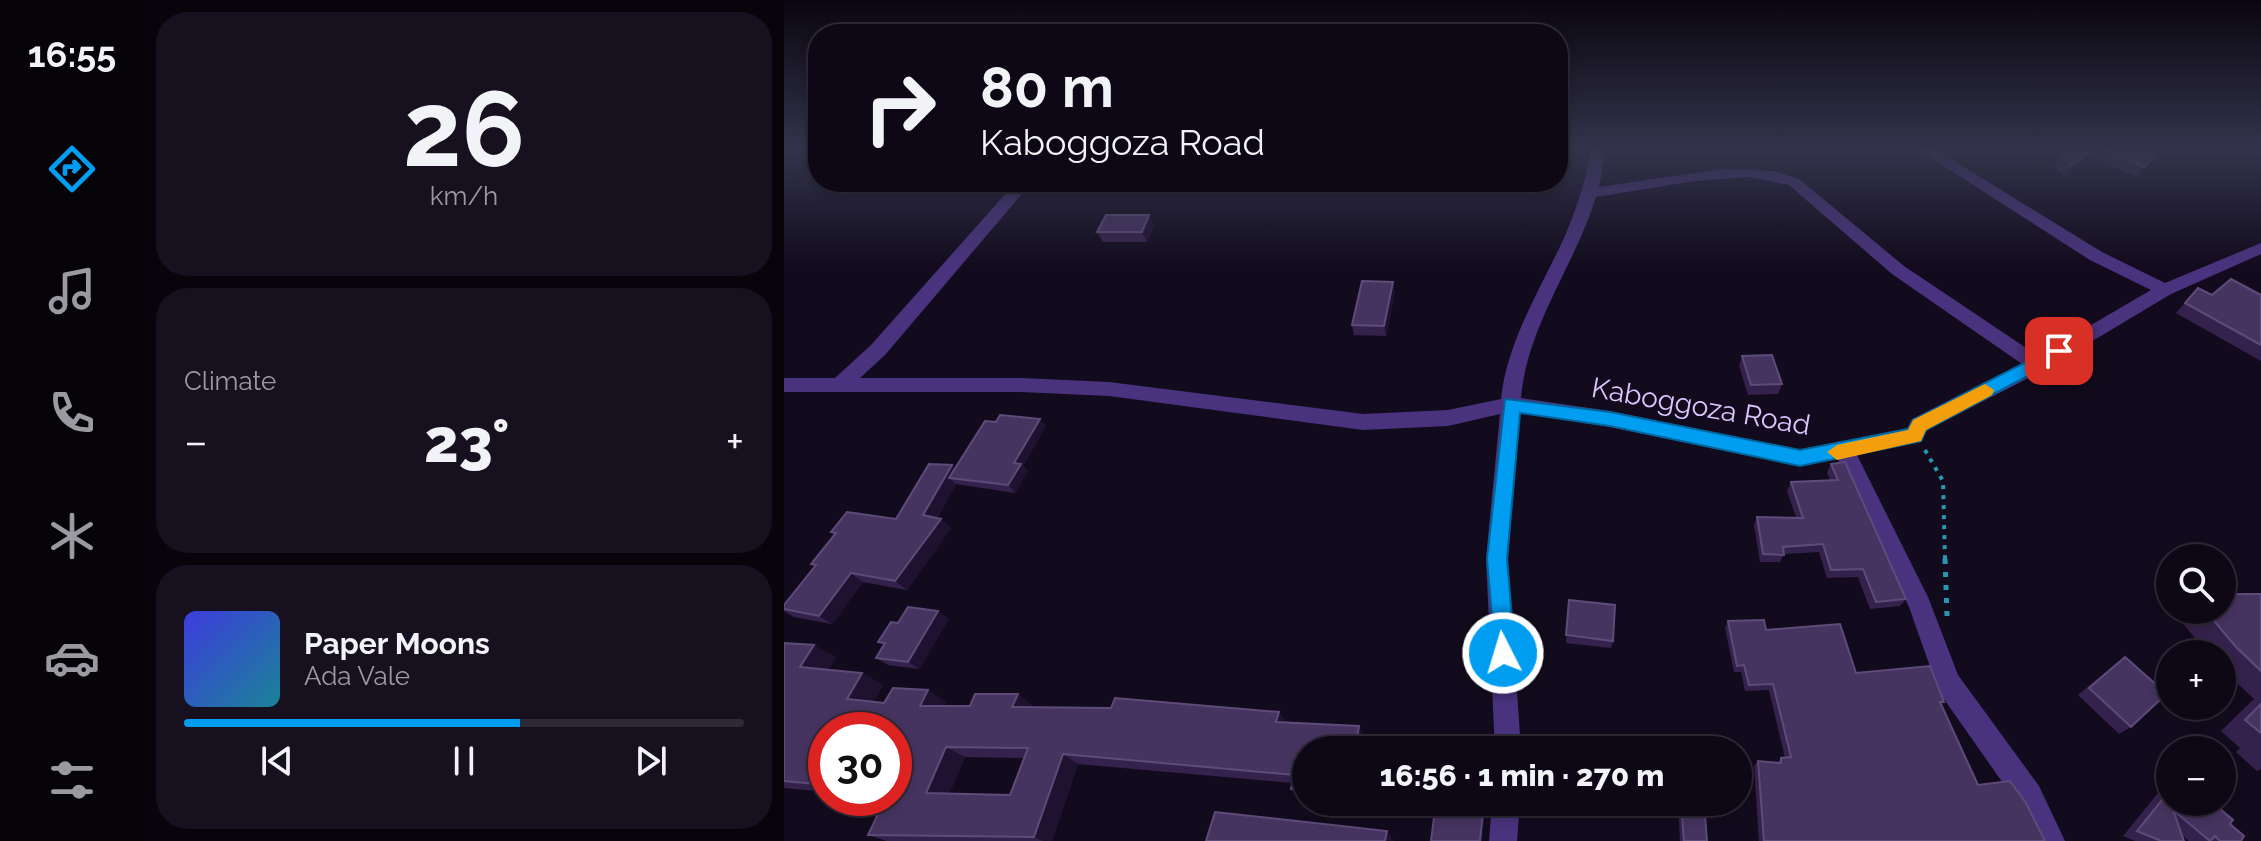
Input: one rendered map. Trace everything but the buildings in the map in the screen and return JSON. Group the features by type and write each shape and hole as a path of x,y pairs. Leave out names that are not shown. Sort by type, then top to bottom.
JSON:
{"street":[{"path":"1507,736 1497,559 1513,377 1520,349 1593,189"},
{"path":"1592,193 1621,189"},
{"path":"1803,189 1944,304 2037,365"},
{"path":"1989,189 2096,256 2165,290"},
{"path":"841,384 878,350 1015,192"},
{"name":"Kaboggoza Road","path":"1512,404 1610,419 1800,458 1845,451 1914,436 1919,425 2037,365 2165,290 2261,248"},
{"path":"784,385 1109,389 1363,422 1448,418 1512,404"},
{"path":"1845,451 1914,592 1948,683 2029,796 2051,841"},
{"path":"1503,841 1505,816"}],"path":[{"path":"1914,436 1943,481 1946,620"}],"slow traffic":[{"path":"1837,452 1914,436 1919,425 1985,390"}],"route":[{"path":"1503,653 1497,559 1512,404 1562,410 1800,458 1914,436 1919,425 2059,351"}]}
